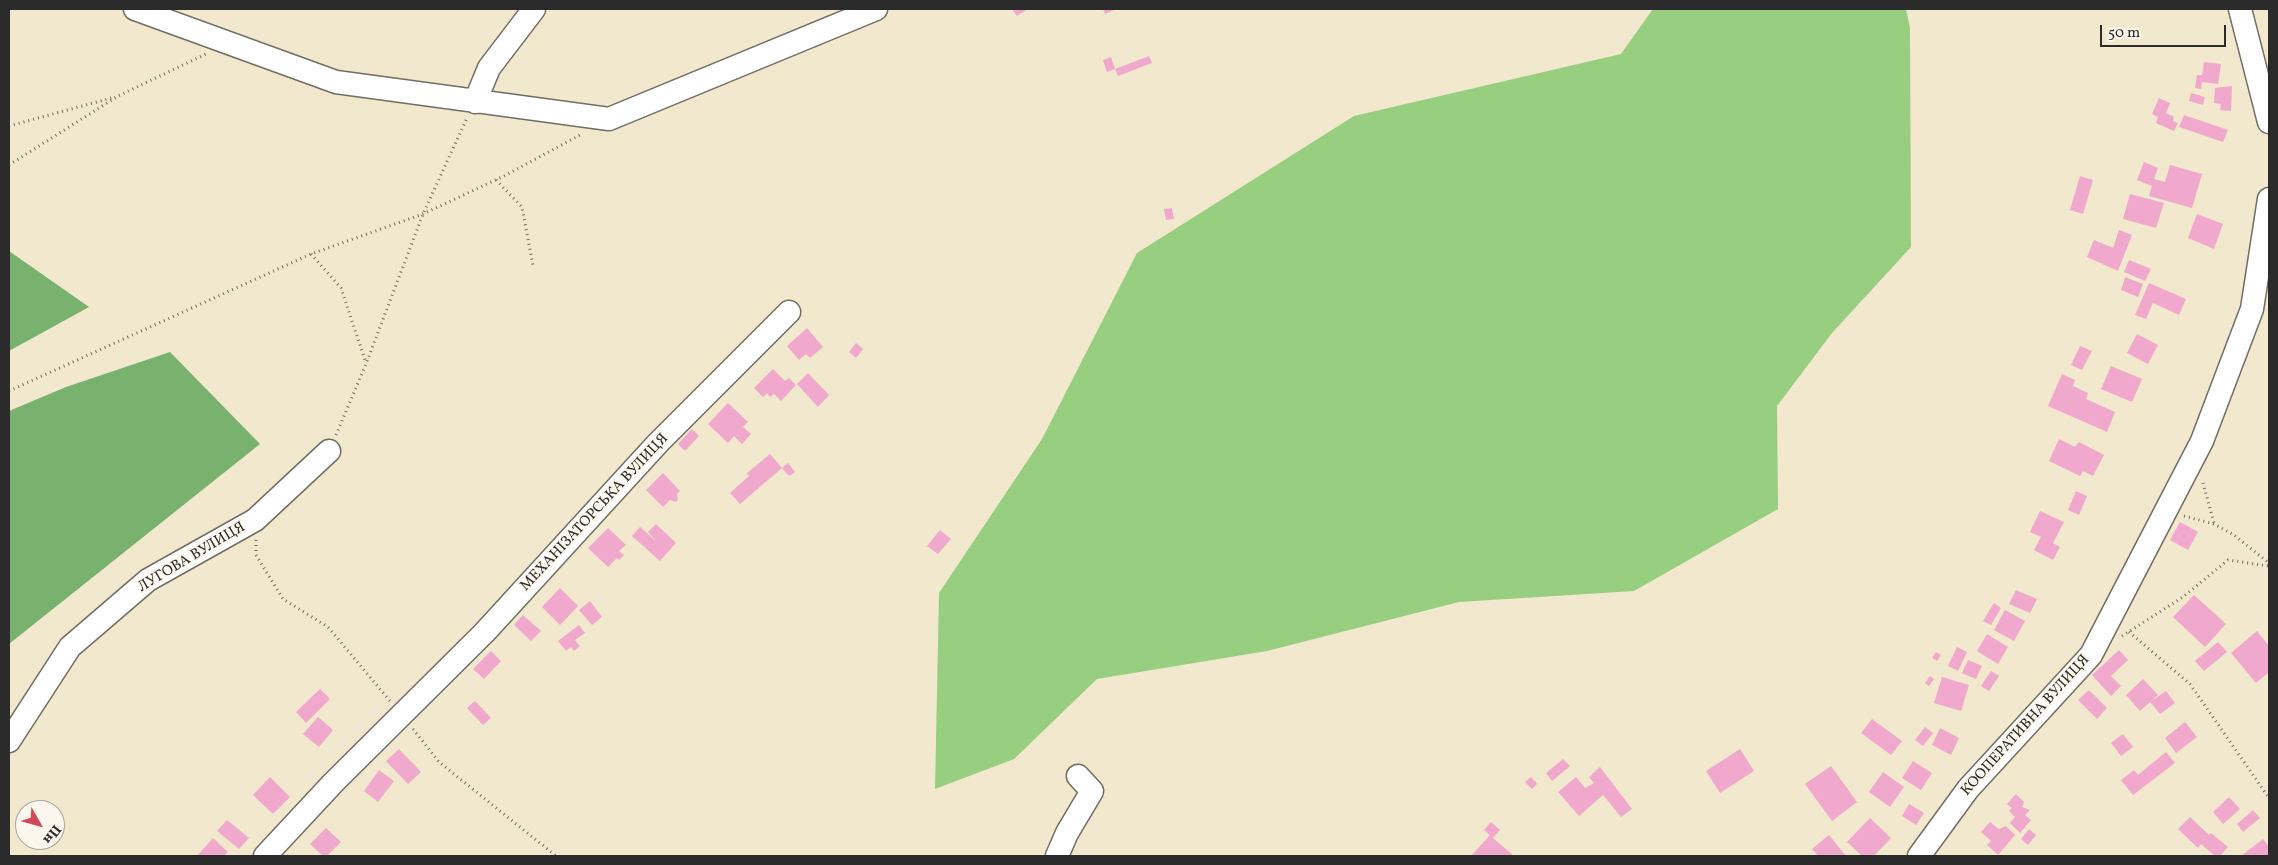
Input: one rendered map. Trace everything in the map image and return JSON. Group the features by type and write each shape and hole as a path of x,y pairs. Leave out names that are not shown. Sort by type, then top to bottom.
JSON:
{"street":[{"path":"135,9 336,82 609,119 876,9"},
{"path":"475,102 489,68 534,9"},
{"path":"2240,9 2269,122"},
{"name":"КООПЕРАТИВНА ВУЛИЦЯ","path":"1919,856 1968,789 2091,655 2194,455 2252,309 2269,199"},
{"name":"МЕХАНІЗАТОРСЬКА ВУЛИЦЯ","path":"265,856 333,783 486,632 658,442 789,312"},
{"name":"ЛУГОВА ВУЛИЦЯ","path":"9,741 70,647 148,580 256,520 329,451"},
{"path":"1056,856 1092,791 1078,776"}],"path":[{"path":"9,166 118,96 230,43"},
{"path":"9,126 118,96"},
{"path":"329,451 366,364 423,214 475,102"},
{"path":"9,391 311,254 423,214 496,180 582,133"},
{"path":"496,180 522,207 533,266"},
{"path":"311,254 341,288 366,364"},
{"path":"2194,455 2214,524"},
{"path":"2166,511 2214,524 2234,535 2269,565"},
{"path":"256,520 256,555 283,599 328,627 439,762 556,856"},
{"path":"2091,655 2183,597 2228,560 2269,565"},
{"path":"2129,632 2190,684 2269,798"}],"green space":[{"path":"1653,9 1906,9 1910,28 1911,247 1832,333 1777,406 1778,509 1634,591 1459,602 1267,651 1097,679 1014,759 935,789 939,593 1042,439 1137,253 1354,116 1621,54"},
{"path":"9,251 89,307 9,351"},
{"path":"170,352 260,444 9,644 9,411 66,387"}],"building":[{"path":"1012,9 1028,9 1017,16"},
{"path":"1103,9 1116,9 1105,14"},
{"path":"1149,56 1152,63 1118,76 1115,69"},
{"path":"1111,57 1115,69 1107,72 1103,60"},
{"path":"2204,62 2221,64 2218,84 2202,82 2201,89 2195,88 2197,75 2202,75"},
{"path":"2232,86 2231,111 2220,110 2221,104 2214,103 2215,88"},
{"path":"2191,93 2205,97 2203,105 2189,101"},
{"path":"2159,98 2170,103 2166,113 2174,117 2173,121 2178,123 2174,131 2156,123 2158,117 2152,114"},
{"path":"2184,115 2228,130 2223,142 2179,127"},
{"path":"2144,162 2158,168 2154,179 2165,182 2170,165 2202,174 2192,208 2149,196 2152,186 2137,180"},
{"path":"2080,176 2093,180 2083,214 2070,210"},
{"path":"2130,194 2164,203 2156,228 2123,219"},
{"path":"1172,208 1174,219 1166,220 1164,209"},
{"path":"2197,214 2223,224 2214,249 2188,238"},
{"path":"2119,230 2132,235 2118,271 2087,257 2094,240 2113,248"},
{"path":"2129,260 2151,269 2145,281 2124,272"},
{"path":"2125,277 2143,284 2138,297 2121,290"},
{"path":"2149,283 2186,299 2179,315 2153,303 2146,319 2135,315"},
{"path":"807,328 823,347 810,358 806,354 799,360 787,346"},
{"path":"2137,334 2158,345 2148,364 2127,353"},
{"path":"856,343 863,349 856,358 849,352"},
{"path":"2080,346 2092,351 2082,370 2071,365"},
{"path":"2111,366 2142,379 2132,402 2101,389"},
{"path":"773,369 785,381 789,378 796,385 781,401 774,394 770,397 767,393 763,397 754,388"},
{"path":"808,373 829,395 818,407 797,384"},
{"path":"2062,374 2075,380 2073,386 2088,393 2086,399 2115,412 2107,432 2048,406"},
{"path":"728,403 748,422 743,427 751,434 742,444 734,436 728,443 708,424"},
{"path":"692,429 699,436 685,451 678,444"},
{"path":"2059,439 2075,447 2079,442 2104,455 2093,476 2083,471 2080,476 2049,461"},
{"path":"770,454 782,468 740,504 730,493 749,476 747,473"},
{"path":"788,463 795,472 789,476 782,468"},
{"path":"663,473 680,491 677,494 678,499 676,502 670,500 663,507 646,490"},
{"path":"2076,491 2087,496 2079,515 2068,510"},
{"path":"2040,511 2064,522 2053,543 2060,547 2053,560 2034,550 2041,537 2030,532"},
{"path":"2180,522 2198,532 2188,550 2170,540"},
{"path":"656,524 676,543 660,561 632,536 640,527 656,541 648,532"},
{"path":"608,528 626,545 619,551 624,555 619,560 617,558 608,567 588,548"},
{"path":"940,530 951,539 938,554 927,546"},
{"path":"560,588 578,606 560,625 542,607"},
{"path":"2016,590 2037,599 2030,613 2009,604"},
{"path":"2194,595 2226,624 2205,647 2173,617"},
{"path":"590,601 602,617 592,625 579,610"},
{"path":"1994,603 2001,608 1991,625 1983,621"},
{"path":"2005,610 2025,621 2014,641 1994,630"},
{"path":"523,615 541,631 531,641 514,625"},
{"path":"579,625 585,633 575,640 580,646 574,651 571,647 566,651 558,641"},
{"path":"2257,631 2269,646 2269,672 2256,683 2231,653"},
{"path":"1987,634 2008,647 1998,664 1977,651"},
{"path":"2218,642 2227,652 2204,671 2195,661"},
{"path":"1957,647 1967,652 1958,671 1948,666"},
{"path":"2119,650 2128,660 2111,676 2121,686 2111,696 2092,675"},
{"path":"491,651 501,661 484,679 473,669"},
{"path":"1936,652 1941,655 1937,661 1932,658"},
{"path":"1968,660 1982,666 1976,679 1962,673"},
{"path":"1991,671 1999,676 1989,691 1981,686"},
{"path":"1930,676 1934,679 1929,686 1925,683"},
{"path":"1942,677 1969,685 1961,711 1934,703"},
{"path":"2143,679 2158,695 2140,711 2126,695"},
{"path":"320,689 330,699 306,723 296,712"},
{"path":"2089,690 2107,708 2097,719 2078,700"},
{"path":"2166,691 2175,703 2160,714 2150,702"},
{"path":"475,701 491,718 483,725 467,708"},
{"path":"318,717 333,730 319,747 303,734"},
{"path":"1872,719 1902,741 1891,755 1861,733"},
{"path":"2185,722 2197,737 2176,753 2165,738"},
{"path":"1925,727 1933,733 1923,746 1915,740"},
{"path":"1940,728 1959,738 1951,755 1932,745"},
{"path":"2123,734 2133,747 2121,756 2111,743"},
{"path":"399,749 421,772 408,784 386,761"},
{"path":"1740,749 1754,771 1720,793 1706,771"},
{"path":"2166,752 2175,763 2133,795 2121,780 2134,770 2138,775"},
{"path":"1563,759 1570,766 1552,781 1546,773"},
{"path":"1913,761 1932,773 1921,790 1902,778"},
{"path":"1831,766 1857,802 1832,821 1805,784"},
{"path":"1600,767 1632,809 1621,817 1603,795 1579,816 1558,792 1576,777 1585,788 1594,783 1589,777"},
{"path":"379,770 394,781 378,802 364,791"},
{"path":"1883,772 1904,787 1890,807 1869,792"},
{"path":"270,777 290,797 273,814 253,795"},
{"path":"1531,777 1537,784 1532,789 1525,782"},
{"path":"2016,794 2024,802 2022,807 2030,810 2025,815 2031,820 2020,833 2010,823 2015,817 2009,811 2012,808 2007,804"},
{"path":"2229,797 2240,809 2223,824 2213,812"},
{"path":"1909,804 1924,813 1916,825 1902,816"},
{"path":"2253,810 2260,818 2243,832 2237,824"},
{"path":"2190,817 2209,835 2211,833 2228,847 2220,856 2215,856 2201,844 2198,848 2178,829"},
{"path":"1870,818 1891,838 1874,856 1862,856 1847,842"},
{"path":"227,820 249,838 239,849 217,831"},
{"path":"1491,822 1500,830 1493,838 1514,856 1471,856 1490,835 1484,830"},
{"path":"1990,822 1999,829 2006,826 2015,835 1998,855 1987,845 1991,841 1981,832"},
{"path":"326,828 341,842 327,856 323,856 310,844"},
{"path":"2029,829 2036,835 2028,845 2021,839"},
{"path":"1829,835 1846,856 1818,856 1812,849"},
{"path":"213,838 228,852 224,856 197,856"},
{"path":"2263,839 2269,847 2269,856 2241,856"}]}
